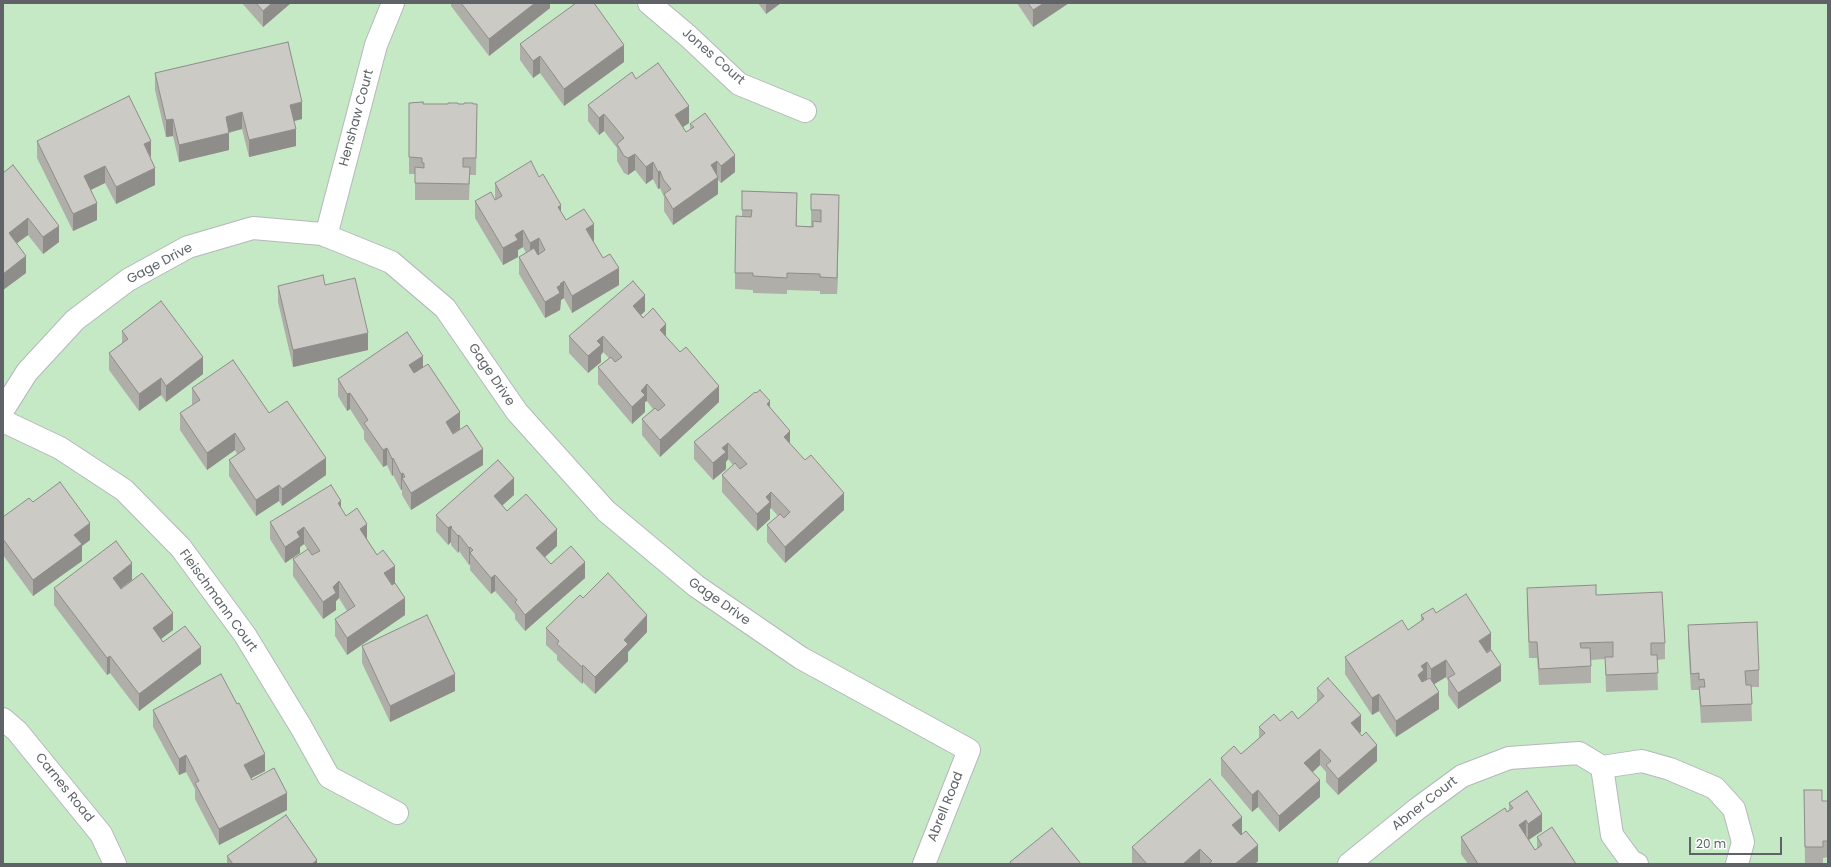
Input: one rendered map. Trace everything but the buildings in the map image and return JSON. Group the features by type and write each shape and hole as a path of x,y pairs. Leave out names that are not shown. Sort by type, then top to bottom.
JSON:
{"street":[{"name":"Henshaw Court","path":"326,236 376,45 393,3"},
{"name":"Jones Court","path":"649,3 688,36 739,84 805,111"},
{"name":"Gage Drive","path":"3,410 27,372 75,320 128,280 188,247 253,228 326,236 391,262 445,308 517,412 538,436 606,511 696,586 801,658 969,750"},
{"name":"Fleischmann Court","path":"3,421 60,448 124,490 181,548 245,635 301,727 329,777 397,813"},
{"name":"Carnes Road","path":"3,718 17,730 101,834 115,864"},
{"name":"Abrell Road","path":"924,864 969,750"},
{"name":"Abner Court","path":"1350,864 1417,809 1462,776 1475,770 1509,758 1579,753 1602,767"},
{"path":"1637,864 1631,861 1612,835 1602,767 1642,761 1670,769 1715,788 1734,809 1742,842 1737,864"}],"green space":[{"path":"3,3 1828,3 1828,864 3,864"}]}
